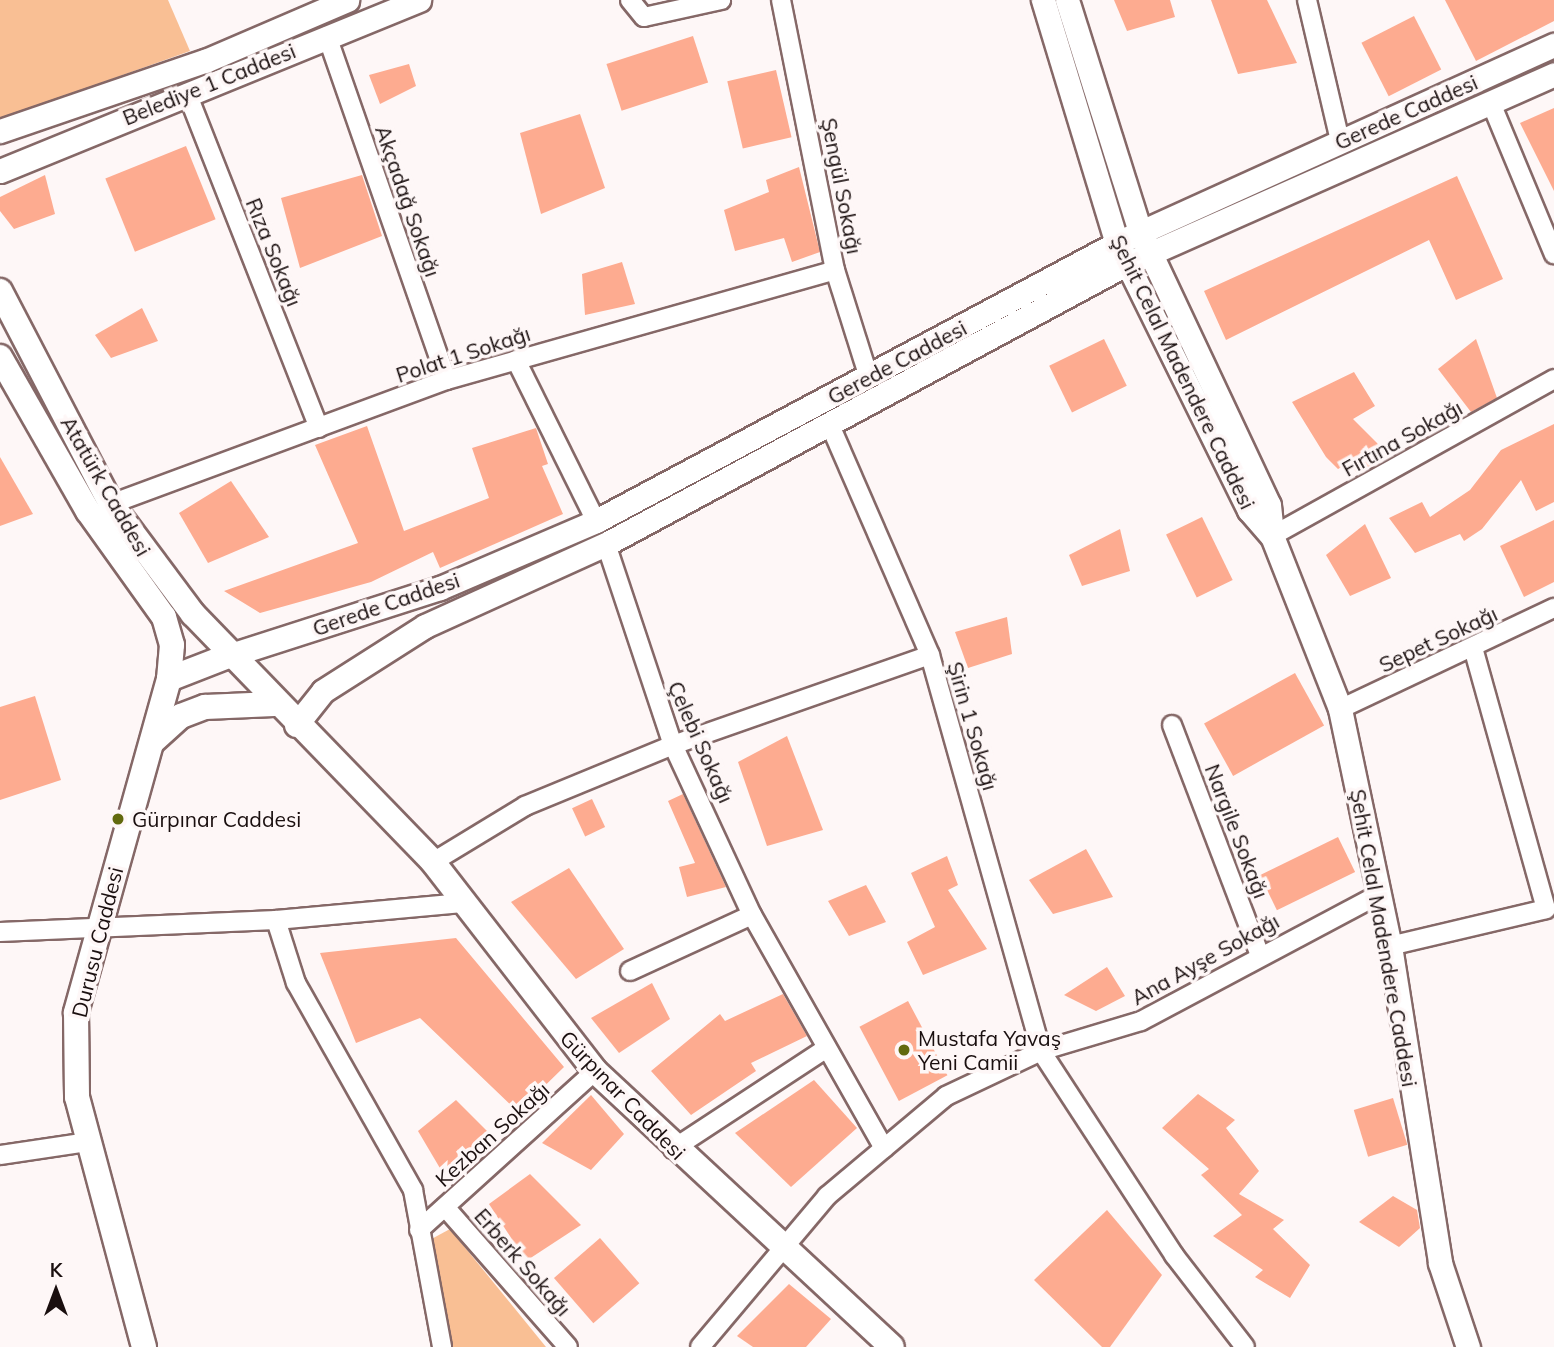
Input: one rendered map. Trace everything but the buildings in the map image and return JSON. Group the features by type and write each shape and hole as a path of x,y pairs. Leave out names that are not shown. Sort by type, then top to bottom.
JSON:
{"main road":[{"name":"Atatürk Caddesi","path":"0,290 111,504 149,561 274,704 296,725"},
{"name":"Atatürk Caddesi","path":"0,357 96,523 164,617 172,645 169,679 152,742"},
{"path":"169,679 231,655"},
{"path":"152,742 181,716 205,706 274,704"},
{"name":"Gürpınar Caddesi","path":"296,725 433,862 462,903 595,1071 673,1149 892,1347"},
{"name":"Durusu Caddesi","path":"144,1347 76,1097 76,1013 97,929 152,742"}],"street":[{"name":"Belediye 1 Caddesi","path":"0,131 205,61 347,0"},
{"path":"630,0 644,17 721,0"},
{"name":"Şengül Sokağı","path":"781,0 835,270 869,378"},
{"name":"Şehit Celal Madendere Caddesi","path":"1043,0 1116,243 1249,510 1272,536"},
{"name":"Şehit Celal Madendere Caddesi","path":"1067,0 1140,232 1269,505 1272,536 1340,709 1390,946 1440,1263 1468,1347"},
{"path":"1307,0 1340,141 1353,165"},
{"name":"Belediye 1 Caddesi","path":"0,171 411,1"},
{"name":"Akçadağ Sokağı","path":"327,36 447,380"},
{"name":"Gerede Caddesi","path":"231,655 428,592 596,521 869,378 1116,243 1554,45"},
{"name":"Gerede Caddesi","path":"296,725 323,691 364,661 606,544 880,400 1126,264 1554,74"},
{"name":"Rıza Sokağı","path":"187,93 319,428"},
{"path":"1492,103 1554,254"},
{"name":"Polat 1 Sokağı","path":"111,504 447,380 835,270"},
{"path":"516,360 606,544"},
{"path":"869,378 880,400"},
{"name":"Fırtına Sokağı","path":"1272,536 1554,379"},
{"name":"Şirin 1 Sokağı","path":"830,425 930,656 1041,1051 1174,1255 1245,1347"},
{"name":"Çelebi Sokağı","path":"606,544 673,746 752,915 884,1148"},
{"name":"Sepet Sokağı","path":"1340,709 1554,608"},
{"path":"1390,946 1546,909 1473,648"},
{"path":"433,862 525,806 673,746 930,656"},
{"name":"Nargile Sokağı","path":"1172,725 1259,953"},
{"name":"Ana Ayşe Sokağı","path":"700,1347 784,1252 827,1196 946,1096 1041,1051 1141,1021 1259,953 1380,894"},
{"path":"0,932 276,920 462,903"},
{"path":"631,971 752,915"},
{"path":"276,920 296,983 412,1190 442,1347"},
{"path":"673,1149 827,1048"},
{"name":"Kezban Sokağı","path":"419,1230 595,1071"},
{"path":"0,1155 88,1142"},
{"name":"Erberk Sokağı","path":"444,1207 568,1347"}],"shaded area":[{"path":"0,0 168,0 190,51 0,119"},
{"path":"450,1229 546,1347 448,1347 426,1242"}],"place":[{"name":"Gürpınar Caddesi","path":"118,819"},
{"name":"Mustafa Yavaş Yeni Camii","path":"904,1050"}]}
